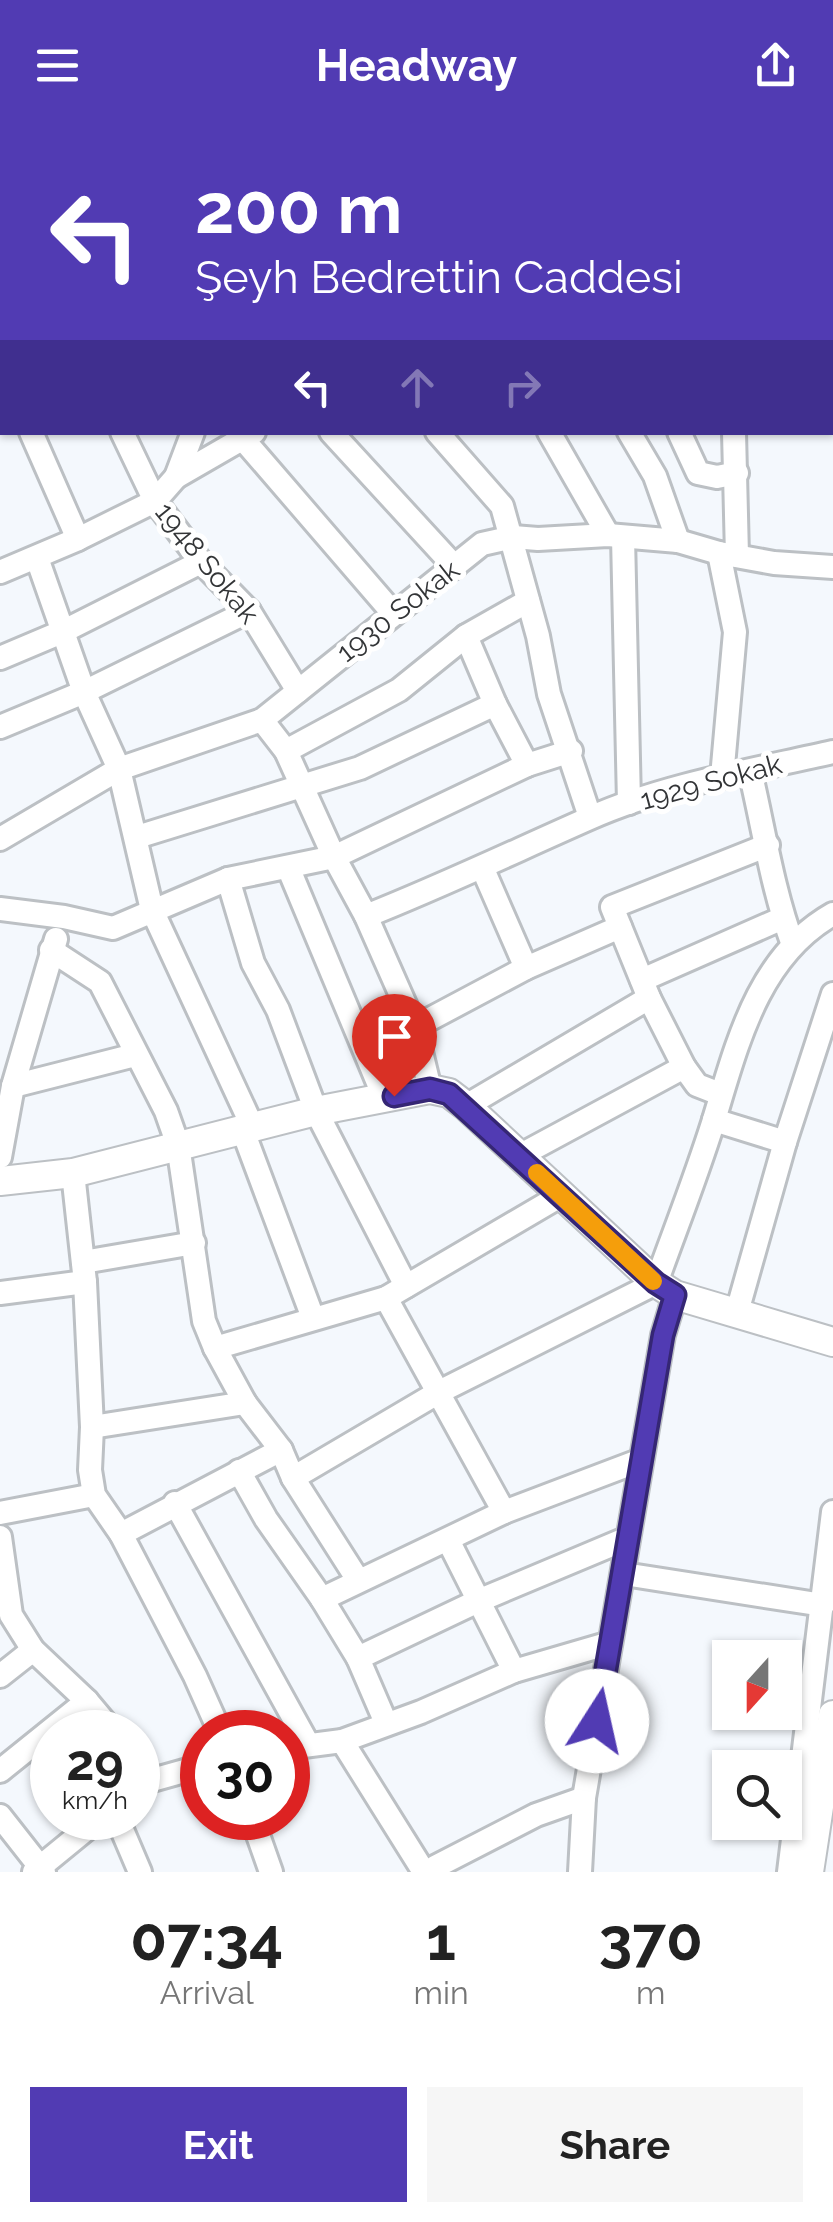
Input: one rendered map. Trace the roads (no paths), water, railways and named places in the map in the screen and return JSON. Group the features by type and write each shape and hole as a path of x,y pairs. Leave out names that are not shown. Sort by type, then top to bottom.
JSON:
{"main road":[{"path":"0,1181 73,1173 316,1112 430,1089 449,1094 466,1106 665,1289 833,1342"},
{"path":"809,1872 833,1715"},
{"path":"823,1872 833,1802"}],"street":[{"path":"31,435 78,539"},
{"name":"1948 Sokak","path":"123,435 155,501 201,562 249,611 298,690"},
{"path":"4,564 37,558 155,501 176,476 192,435"},
{"path":"333,435 454,566"},
{"path":"440,435 502,506 513,537 549,694 590,817"},
{"path":"551,435 615,536 630,803"},
{"path":"631,435 655,476 678,541"},
{"path":"679,435 698,473"},
{"path":"722,777 735,632 728,554 737,472 734,435"},
{"path":"176,476 248,436 393,613"},
{"path":"655,476 698,473 716,477 737,472"},
{"name":"1930 Sokak","path":"0,838 119,769 262,720 482,544 513,537 615,536 678,541 774,563 833,567"},
{"path":"37,558 84,692 119,769 152,910 248,1130 313,1318"},
{"path":"0,658 64,632 201,562"},
{"path":"286,751 399,690 466,636 528,601"},
{"path":"0,727 84,692 249,611"},
{"path":"466,636 527,765"},
{"path":"137,837 360,768 495,704"},
{"path":"262,720 286,751 334,857 366,916 415,1026 430,1089"},
{"path":"0,909 113,928 228,879 334,857 527,765 571,751"},
{"name":"1929 Sokak","path":"366,916 590,817 722,777 833,752"},
{"path":"750,771 776,898 794,945"},
{"path":"720,1094 698,1085 684,1067 645,989 612,907 768,844"},
{"path":"288,867 384,1097"},
{"path":"482,867 526,968"},
{"path":"228,879 254,963 278,1010 316,1112 439,1392 504,1512"},
{"path":"580,1872 584,1798 663,1335 665,1289 720,1094 764,980 794,945 833,914"},
{"path":"0,1157 13,1086 64,917"},
{"path":"466,1106 645,989 783,918"},
{"path":"415,1026 526,968 620,927"},
{"path":"52,950 100,982 166,1111 178,1145 204,1320 215,1348 245,1403 281,1450 293,1478 358,1580"},
{"path":"737,1312 785,1142 833,994"},
{"path":"13,1086 135,1055"},
{"path":"519,1156 684,1067"},
{"path":"714,1120 785,1142"},
{"path":"73,1173 84,1272 94,1495 121,1534 210,1710"},
{"path":"215,1348 396,1292 560,1196"},
{"path":"0,1293 194,1243"},
{"path":"293,1478 439,1392 665,1289"},
{"path":"92,1428 245,1403"},
{"path":"121,1534 281,1450"},
{"path":"322,1599 504,1512 641,1460"},
{"path":"240,1472 266,1519 358,1658 386,1723"},
{"path":"0,1513 94,1495"},
{"path":"176,1502 280,1710"},
{"path":"802,1768 833,1512"},
{"path":"0,1537 5,1618 95,1710"},
{"path":"358,1658 478,1601 628,1538"},
{"path":"448,1540 514,1671"},
{"path":"624,1574 823,1605"},
{"path":"310,1745 342,1741 514,1671 610,1644"},
{"path":"0,1676 34,1650"},
{"path":"813,1682 833,1654"},
{"path":"0,1771 88,1701"},
{"path":"342,1741 433,1871 536,1814 584,1798"},
{"path":"0,1816 39,1870 74,1840"},
{"path":"126,1840 140,1872"},
{"path":"260,1840 271,1872"},
{"path":"789,1872 793,1840"},
{"path":"800,1840 801,1872"}]}
